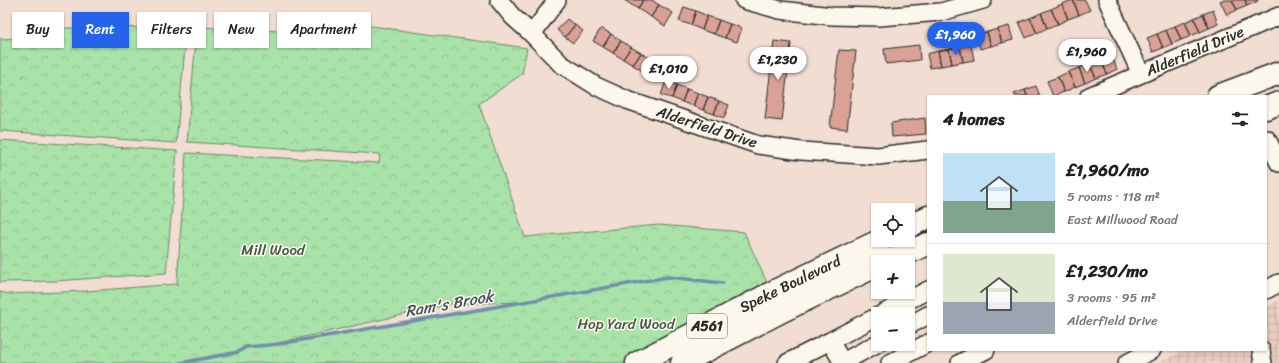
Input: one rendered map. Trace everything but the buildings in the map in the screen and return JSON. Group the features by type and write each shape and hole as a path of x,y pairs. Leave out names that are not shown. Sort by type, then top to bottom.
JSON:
{"highway":[{"path":"1221,95 1279,73"},
{"path":"1267,108 1279,103"},
{"path":"915,224 927,218"},
{"path":"902,255 927,244"},
{"name":"Speke Boulevard","path":"637,363 777,290 871,245"},
{"name":"Speke Boulevard","path":"682,363 784,310 871,268"}],"street":[{"name":"Alderfield Drive","path":"498,0 512,16 561,64 596,86 627,100 758,146 800,151 878,156 927,150"},
{"path":"532,34 558,0"},
{"path":"744,0 780,10 816,7 832,16 879,17 941,12 983,0"},
{"path":"1108,0 1141,74"},
{"name":"Alderfield Drive","path":"1091,95 1279,16"},
{"path":"1267,139 1279,163"},
{"path":"1267,289 1279,283"},
{"path":"895,307 927,291"},
{"path":"915,322 927,316"},
{"path":"787,363 871,320"},
{"path":"830,341 843,363 871,347"},
{"path":"890,363 927,343"},
{"path":"960,363 984,351"},
{"path":"987,351 994,363"},
{"path":"1127,363 1150,351"},
{"path":"1261,351 1262,363"}],"shaded area":[{"path":"1279,300 1279,363 1159,363 1182,351 1267,351 1267,306"}],"green space":[{"name":"Mill Wood","path":"371,26 527,48 522,74 479,104 525,237 659,225 744,232 768,285 637,363 0,363 0,292 10,294 87,291 177,284 186,153 379,163 380,154 187,142 195,48 206,48 206,27 214,28 214,48 269,48 269,30 277,31 277,48 371,48","holes":["523,302 280,344 273,344 451,304"]},
{"path":"129,27 137,27 137,48 185,48 176,143 0,131 0,39 12,38 12,48 64,48 64,29 72,28 72,48 129,48"},
{"path":"0,140 177,151 166,273 55,281 0,282"}],"waterway":[{"name":"Ram's Brook","path":"180,363 238,352 246,347 279,344 668,277 723,283"}],"park label":[{"name":"Hop Yard Wood","path":"626,324"}]}
